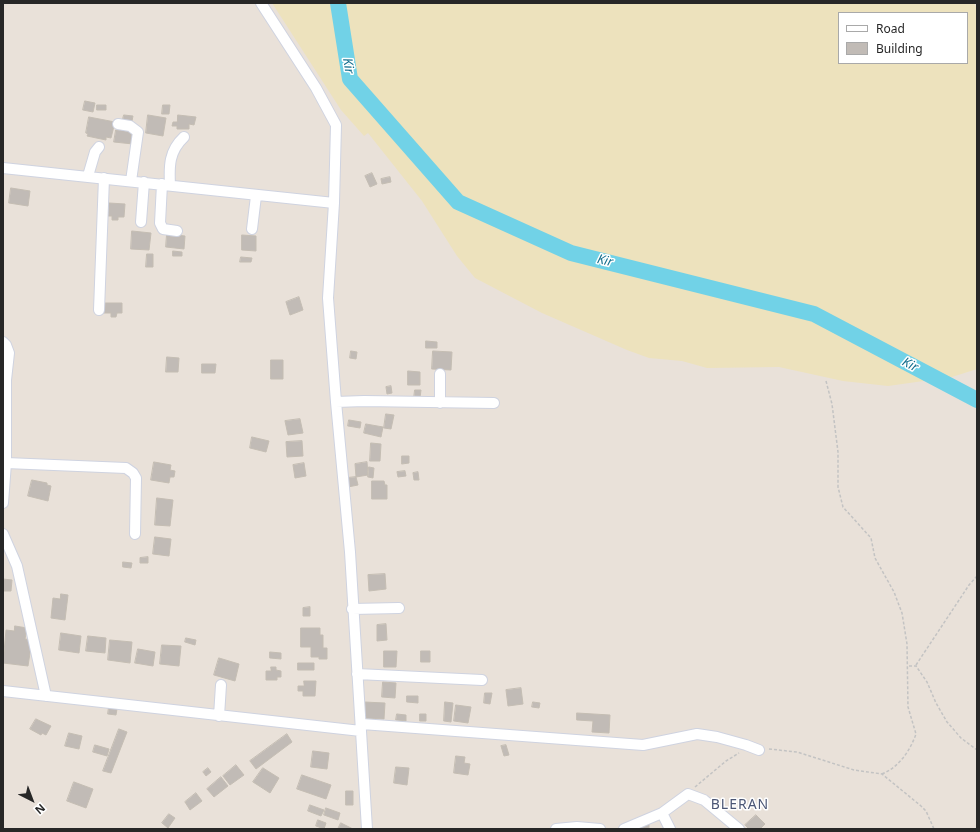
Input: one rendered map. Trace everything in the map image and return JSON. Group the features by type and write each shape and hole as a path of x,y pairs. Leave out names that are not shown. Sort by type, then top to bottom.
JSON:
{"street":[{"path":"261,3 312,82 336,125 334,203 328,298 350,552 352,609 362,727 367,829"},
{"path":"118,124 130,126 138,132 131,181"},
{"path":"177,231 163,229 160,224 169,163 178,142 184,137"},
{"path":"88,176 95,152 99,147"},
{"path":"3,168 166,184 256,196 334,203"},
{"path":"99,310 104,178"},
{"path":"141,222 144,182"},
{"path":"252,229 256,196"},
{"path":"3,342 9,353 4,418 6,463 3,503"},
{"path":"440,374 440,403"},
{"path":"336,402 364,401 494,404"},
{"path":"6,463 129,469 136,478 135,534"},
{"path":"3,534 17,566 46,696"},
{"path":"352,609 399,608"},
{"path":"357,674 482,680"},
{"path":"219,716 221,685"},
{"path":"3,691 219,716 362,727 643,745 697,734 724,739 758,750"},
{"path":"624,829 662,813 688,794 704,800 711,808 739,829"},
{"path":"662,813 668,828"},
{"path":"556,829 600,829"}],"path":[{"path":"826,381 830,390 838,452 837,476 840,497 846,512 871,538 875,558 897,598 905,623 909,666 908,708 916,734 905,757 889,771 882,774"},
{"path":"916,666 969,585 977,576"},
{"path":"909,666 916,666"},
{"path":"916,666 927,682 936,703 947,722 961,738 977,750"},
{"path":"758,750 773,749 797,752 854,770 882,774 926,811 934,829"},
{"path":"688,794 726,761 743,752"}],"sand":[{"path":"272,3 974,3 977,9 977,369 952,377 888,386 843,381 779,367 707,368 682,361 649,358 627,350 542,313 475,278 457,256 422,201 368,133 364,136 341,110"}],"building":[{"path":"85,101 95,103 93,112 83,110"},
{"path":"97,105 106,105 106,110 97,110"},
{"path":"163,105 170,105 169,114 162,114"},
{"path":"124,115 133,116 132,121 123,119"},
{"path":"148,115 166,118 163,136 146,133"},
{"path":"178,115 196,117 194,125 189,124 189,129 177,129 177,126 172,126 173,122 177,122"},
{"path":"89,117 115,122 111,138 106,137 106,140 87,136 88,134 86,133"},
{"path":"116,130 134,132 133,144 114,142"},
{"path":"372,173 377,184 370,187 365,176"},
{"path":"390,177 391,182 382,184 381,179"},
{"path":"11,188 30,191 28,206 9,203"},
{"path":"109,203 125,204 124,217 118,217 118,220 112,220 112,216 108,216"},
{"path":"132,231 151,233 149,250 131,249"},
{"path":"167,234 185,236 184,249 166,247"},
{"path":"242,235 256,236 256,251 242,250"},
{"path":"173,251 182,252 182,256 173,256"},
{"path":"147,254 153,254 153,267 146,267"},
{"path":"241,257 252,258 251,262 240,262"},
{"path":"299,297 303,310 290,315 286,302"},
{"path":"101,303 122,303 122,313 117,313 116,317 111,317 111,313 101,313"},
{"path":"426,341 437,342 437,348 426,348"},
{"path":"351,351 357,352 356,359 350,358"},
{"path":"433,351 452,352 451,370 432,369"},
{"path":"167,357 179,358 178,372 166,372"},
{"path":"271,360 283,360 283,379 271,379"},
{"path":"202,364 216,364 215,373 202,373"},
{"path":"408,371 420,372 420,385 408,385"},
{"path":"391,386 392,393 387,394 386,387"},
{"path":"415,390 421,390 420,398 414,398"},
{"path":"386,414 394,415 391,429 384,428"},
{"path":"300,419 303,433 288,435 285,421"},
{"path":"349,420 361,422 360,428 348,426"},
{"path":"366,424 383,427 381,437 364,433"},
{"path":"252,437 269,441 266,452 250,448"},
{"path":"302,441 303,456 287,457 286,442"},
{"path":"371,443 381,444 380,461 370,461"},
{"path":"402,456 409,456 409,463 402,464"},
{"path":"154,462 171,465 170,470 175,471 174,477 170,477 169,483 151,480"},
{"path":"367,462 368,475 356,477 355,464"},
{"path":"304,463 306,476 295,478 293,465"},
{"path":"369,467 374,468 373,478 368,477"},
{"path":"405,471 406,476 398,477 397,472"},
{"path":"418,472 419,480 414,480 413,473"},
{"path":"356,477 358,485 348,487 347,478"},
{"path":"32,480 47,483 47,485 51,486 48,501 28,496"},
{"path":"372,481 384,481 385,485 387,485 387,499 372,499"},
{"path":"157,498 173,500 170,526 155,525"},
{"path":"155,537 171,539 169,556 153,554"},
{"path":"148,557 148,563 140,563 140,558"},
{"path":"123,562 132,563 131,568 123,567"},
{"path":"385,574 386,589 369,591 368,575"},
{"path":"3,579 12,580 11,591 3,591"},
{"path":"61,594 68,595 65,620 51,618 53,598 60,599"},
{"path":"310,607 310,616 303,616 303,608"},
{"path":"386,624 387,640 377,641 377,625"},
{"path":"15,626 27,628 25,639 32,640 28,666 3,663 6,630 14,631"},
{"path":"301,628 320,628 320,635 323,635 323,648 327,648 327,659 311,657 311,647 301,647"},
{"path":"61,633 81,636 79,653 59,650"},
{"path":"88,636 106,638 105,653 86,651"},
{"path":"186,638 196,640 195,645 185,642"},
{"path":"110,640 132,642 130,663 108,660"},
{"path":"162,645 181,646 179,666 160,664"},
{"path":"138,649 155,652 153,666 135,663"},
{"path":"384,651 397,651 396,667 384,667"},
{"path":"421,651 430,651 430,662 421,662"},
{"path":"270,652 281,653 281,659 270,658"},
{"path":"219,658 239,664 235,681 214,675"},
{"path":"298,663 314,663 314,670 298,670"},
{"path":"271,667 276,667 276,670 281,671 281,677 277,677 277,680 266,680 266,671 271,671"},
{"path":"304,681 316,681 315,696 303,696 303,691 298,691 298,686 304,686"},
{"path":"383,682 396,683 395,698 382,697"},
{"path":"521,688 523,704 508,706 506,690"},
{"path":"485,693 492,693 490,704 484,703"},
{"path":"407,696 418,696 418,703 407,702"},
{"path":"364,702 385,703 384,719 363,718"},
{"path":"445,702 453,703 451,722 444,721"},
{"path":"533,702 540,703 539,708 532,707"},
{"path":"456,705 471,707 468,723 454,721"},
{"path":"109,707 117,709 116,715 108,714"},
{"path":"577,713 610,715 609,733 592,732 593,721 577,720"},
{"path":"397,714 406,715 406,721 396,720"},
{"path":"420,714 426,714 426,721 420,721"},
{"path":"36,719 51,726 46,735 42,733 41,735 30,729"},
{"path":"119,729 127,732 111,773 103,771"},
{"path":"69,733 82,736 79,749 65,746"},
{"path":"287,734 292,742 256,769 250,761"},
{"path":"95,745 109,749 107,756 93,752"},
{"path":"506,745 509,755 504,756 501,746"},
{"path":"313,751 329,753 327,769 311,767"},
{"path":"456,756 465,757 464,763 470,764 468,775 454,773"},
{"path":"236,765 244,775 230,785 223,776"},
{"path":"396,767 409,768 407,785 394,783"},
{"path":"208,768 211,772 206,776 203,772"},
{"path":"263,768 279,778 270,793 253,782"},
{"path":"302,775 331,785 326,799 297,789"},
{"path":"221,777 228,786 214,797 207,789"},
{"path":"74,782 93,789 86,808 67,801"},
{"path":"346,791 353,791 353,805 346,805"},
{"path":"196,793 202,801 190,810 185,802"},
{"path":"310,805 324,810 321,816 308,811"},
{"path":"326,808 340,813 338,820 324,815"},
{"path":"169,814 175,818 168,828 162,823"},
{"path":"756,815 765,824 760,829 749,829 745,825"},
{"path":"318,820 326,823 324,829 316,826"},
{"path":"341,823 353,829 338,829"},
{"path":"649,823 649,829 638,829 638,828"}],"waterway":[{"name":"Kir","path":"338,3 350,79 458,202 571,253 814,314 977,400"}],"district":[{"name":"BLERAN","path":"740,805"}]}
